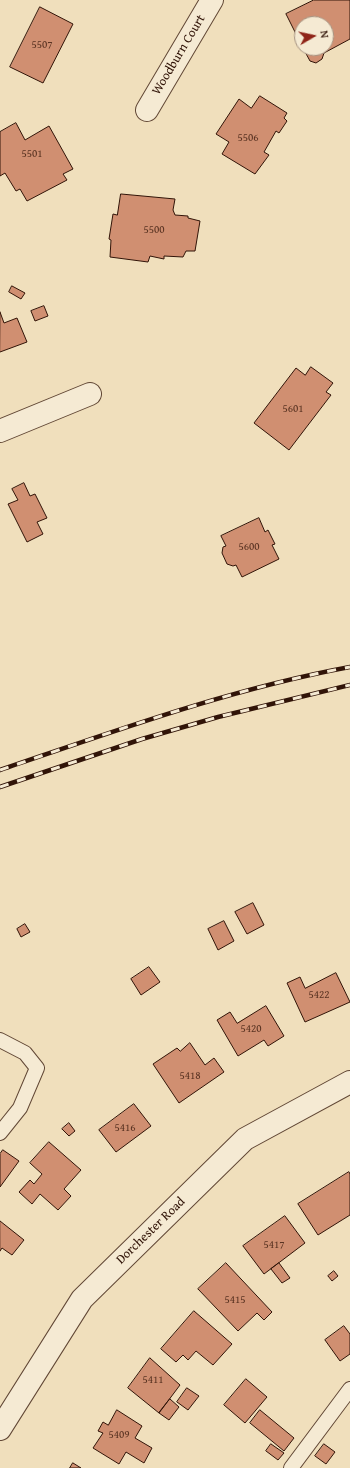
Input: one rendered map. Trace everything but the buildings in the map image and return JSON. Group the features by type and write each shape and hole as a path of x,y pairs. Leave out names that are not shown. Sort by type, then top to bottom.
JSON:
{"street":[{"name":"Woodburn Court","path":"147,110 212,0"},
{"path":"0,430 90,394"},
{"name":"Dorchester Road","path":"0,1428 82,1299 245,1140 350,1082"}],"lane":[{"path":"0,1040 26,1053 37,1068 20,1108 0,1133"},
{"path":"291,1468 350,1389"}],"railway":[{"path":"0,770 130,726 217,699 305,676 350,667"},
{"path":"0,787 142,739 218,717 350,685"}]}
